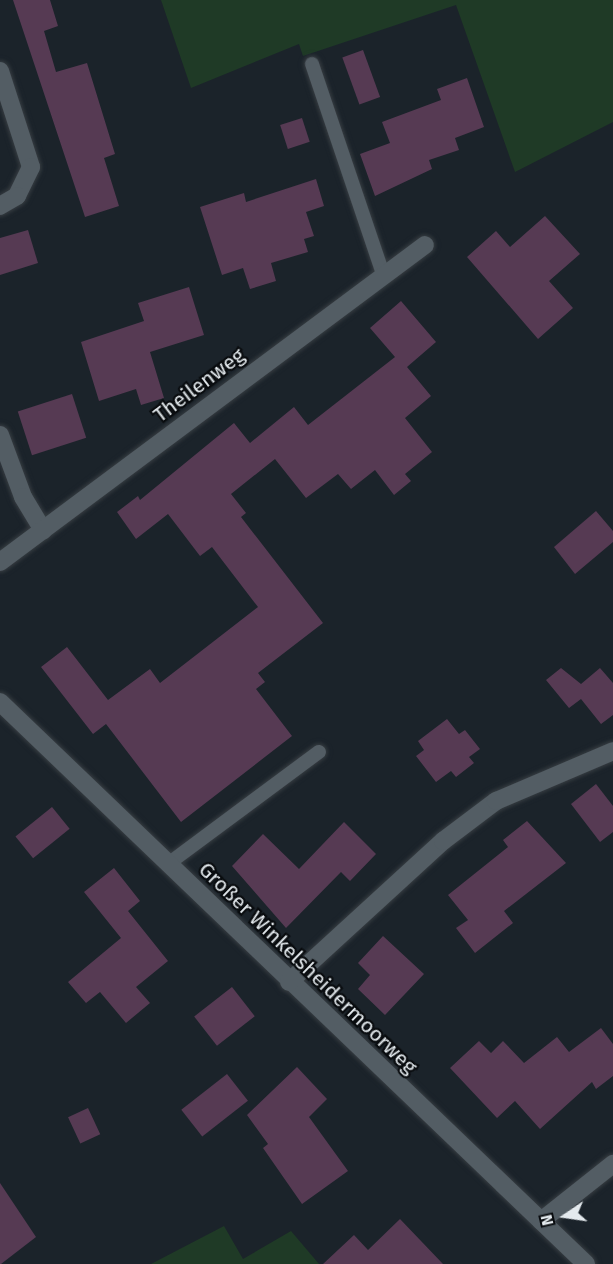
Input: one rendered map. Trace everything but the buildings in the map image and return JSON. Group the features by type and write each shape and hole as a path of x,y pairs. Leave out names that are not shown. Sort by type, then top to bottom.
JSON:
{"street":[{"path":"0,71 31,167 17,196 0,206"},
{"name":"Theilenweg","path":"0,562 383,274 425,245"},
{"path":"0,435 23,497 43,530"},
{"name":"Großer Winkelsheidermoorweg","path":"0,702 289,982 586,1264"},
{"path":"289,982 443,841 496,801 555,772 613,751"},
{"path":"541,1221 613,1164"}],"lane":[{"path":"312,64 383,274"},
{"path":"168,864 319,752"}],"green space":[{"path":"161,0 613,0 613,122 515,172 456,5 303,56 299,44 191,88"},
{"path":"224,1226 243,1259 291,1231 319,1264 151,1264"}]}
